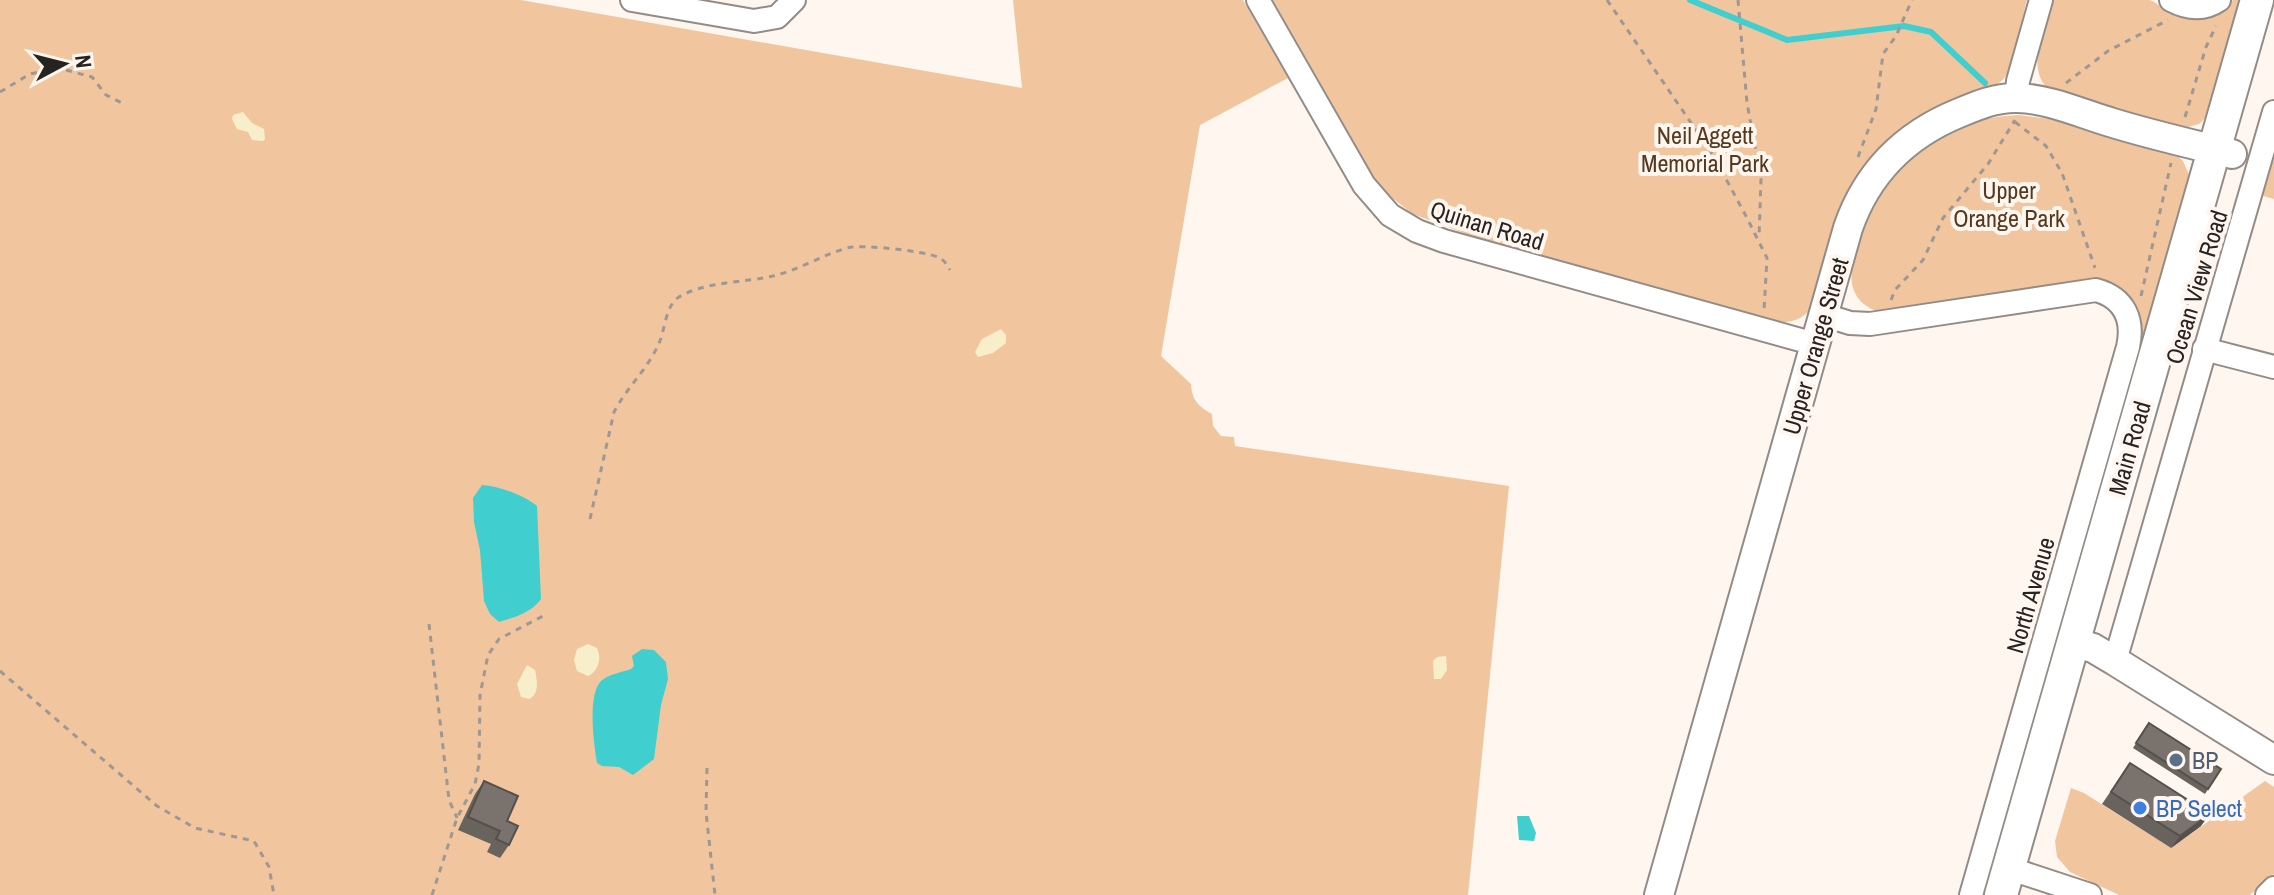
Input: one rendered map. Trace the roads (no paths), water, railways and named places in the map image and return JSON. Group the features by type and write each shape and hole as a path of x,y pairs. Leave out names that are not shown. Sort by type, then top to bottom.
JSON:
{"main road":[{"name":"Main Road","path":"2015,883 2093,650 2224,152 2257,0"},
{"name":"Main Road","path":"2224,152 2274,6"}],"street":[{"path":"632,0 754,21 777,17 792,3"},
{"name":"Quinan Road","path":"1258,0 1364,185 1378,203 1404,224 1472,249 1815,344"},
{"path":"2015,110 2018,81 2041,0"},
{"name":"Upper Orange Street","path":"1659,895 1855,210 1882,166 1910,139 1947,118 1987,102 2015,110 2054,105 2224,152"},
{"name":"Ocean View Road","path":"2093,650 2204,349 2274,112"},
{"name":"North Avenue","path":"1824,315 1850,323 1881,322 2096,290 2107,293 2125,309 2131,333 2128,347 1971,895"},
{"path":"2204,349 2274,367"},
{"path":"2093,650 2274,760"},
{"path":"2015,883 2090,895"},
{"path":"2267,895 2274,888"}],"water":[{"path":"482,485 511,492 537,506 541,599 528,611 499,622 490,614 484,601 480,550 474,522 473,498"},
{"path":"642,649 654,650 666,662 668,679 661,705 654,759 633,775 619,767 597,763 593,709 601,681 631,669 634,666 632,656"},
{"path":"1517,816 1529,816 1536,833 1534,841 1519,840"}],"waterway":[{"path":"1690,0 1787,40 1904,26 1931,32 1985,83"}],"place":[{"name":"BP","path":"2176,760"},
{"name":"BP Select","path":"2140,808"}],"park label":[{"name":"Neil Aggett Memorial Park","path":"1705,149"},
{"name":"Upper Orange Park","path":"2009,204"}]}
